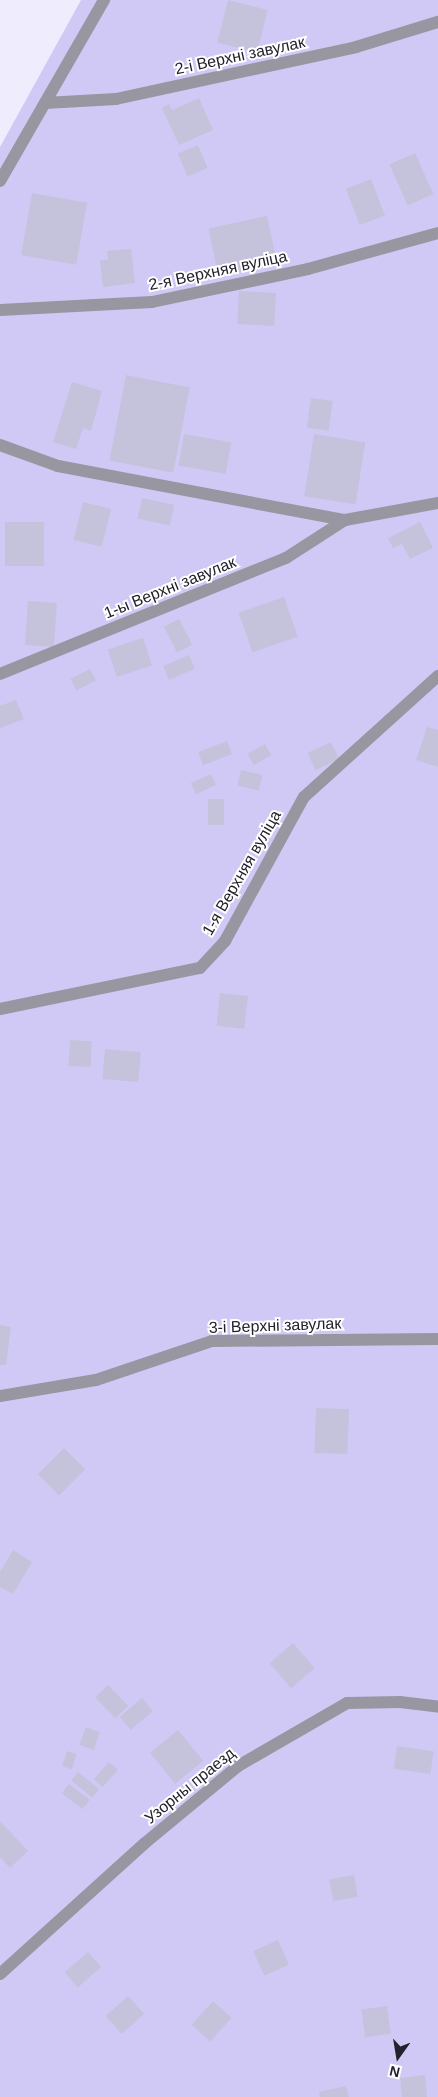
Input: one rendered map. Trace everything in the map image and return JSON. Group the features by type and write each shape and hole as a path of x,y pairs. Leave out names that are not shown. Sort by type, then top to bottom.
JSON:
{"street":[{"path":"0,180 104,0"},
{"name":"2-і Верхні завулак","path":"45,103 116,99 356,47 438,22"},
{"name":"2-я Верхняя вуліца","path":"0,310 152,302 308,269 438,233"},
{"name":"1-ы Верхні завулак","path":"0,445 58,466 345,520 438,503"},
{"name":"1-ы Верхні завулак","path":"0,674 286,558 345,520"},
{"name":"1-я Верхняя вуліца","path":"0,1009 200,968 225,940 304,796 438,676"},
{"name":"3-і Верхні завулак","path":"0,1396 96,1380 212,1341 438,1340"},
{"name":"Узорны праезд","path":"0,1974 146,1843 238,1766 347,1703 400,1702 438,1707"}],"shaded area":[{"path":"81,0 438,0 438,2097 0,2097 0,147"}],"building":[{"path":"228,0 268,10 257,53 217,43"},
{"path":"199,98 213,130 179,145 162,108 169,104 172,110"},
{"path":"198,145 208,168 188,177 178,154"},
{"path":"415,153 433,194 408,205 389,164"},
{"path":"371,179 385,215 360,225 346,189"},
{"path":"32,193 87,203 76,265 21,255"},
{"path":"267,216 277,264 218,276 208,228"},
{"path":"131,249 135,283 103,287 100,261 108,259 107,251"},
{"path":"239,291 276,293 274,326 237,324"},
{"path":"126,375 190,387 173,473 109,460"},
{"path":"72,382 102,391 91,431 83,428 76,449 53,442"},
{"path":"311,398 333,401 329,431 307,428"},
{"path":"184,434 231,442 226,474 178,466"},
{"path":"314,434 365,442 356,504 304,496"},
{"path":"142,498 174,505 170,525 138,519"},
{"path":"83,502 111,509 102,547 74,540"},
{"path":"5,522 44,522 44,566 5,566"},
{"path":"420,522 433,548 410,559 402,544 393,548 388,538"},
{"path":"284,597 298,637 252,652 239,613"},
{"path":"28,601 57,603 54,647 25,645"},
{"path":"179,619 192,645 177,653 164,627"},
{"path":"143,638 152,666 117,677 108,649"},
{"path":"189,655 195,669 169,680 163,666"},
{"path":"90,669 96,681 76,691 70,679"},
{"path":"16,700 24,719 0,728 0,706"},
{"path":"427,727 438,730 438,767 416,760"},
{"path":"227,741 232,754 203,765 198,752"},
{"path":"331,742 339,759 315,770 307,753"},
{"path":"265,744 271,755 254,765 248,754"},
{"path":"241,770 262,775 259,791 237,786"},
{"path":"211,774 216,785 196,794 191,783"},
{"path":"208,799 224,799 224,825 208,825"},
{"path":"220,993 248,996 244,1029 217,1026"},
{"path":"70,1040 92,1041 91,1067 69,1066"},
{"path":"105,1049 141,1052 138,1082 102,1079"},
{"path":"0,1325 11,1327 6,1365 0,1365"},
{"path":"316,1408 349,1409 347,1454 314,1453"},
{"path":"64,1448 85,1469 59,1495 38,1474"},
{"path":"13,1550 32,1562 13,1594 0,1587 0,1572"},
{"path":"293,1643 315,1668 291,1688 270,1663"},
{"path":"108,1685 128,1706 115,1718 95,1698"},
{"path":"142,1698 153,1711 131,1730 120,1717"},
{"path":"86,1727 100,1732 94,1750 80,1745"},
{"path":"178,1730 203,1761 175,1784 150,1753"},
{"path":"397,1746 434,1751 430,1774 394,1769"},
{"path":"67,1751 77,1754 72,1769 62,1766"},
{"path":"109,1762 118,1770 103,1787 94,1779"},
{"path":"78,1772 99,1789 92,1798 71,1781"},
{"path":"69,1784 90,1800 83,1809 62,1794"},
{"path":"0,1821 28,1851 10,1868 0,1857"},
{"path":"354,1875 358,1897 333,1901 329,1879"},
{"path":"278,1940 289,1965 264,1976 253,1951"},
{"path":"88,1952 101,1967 78,1987 65,1972"},
{"path":"128,1996 144,2014 122,2034 106,2016"},
{"path":"213,2001 232,2018 210,2042 192,2025"},
{"path":"387,2006 391,2034 365,2037 361,2010"},
{"path":"425,2075 427,2097 402,2097 400,2078"},
{"path":"346,2086 349,2097 320,2097 319,2092"}]}
